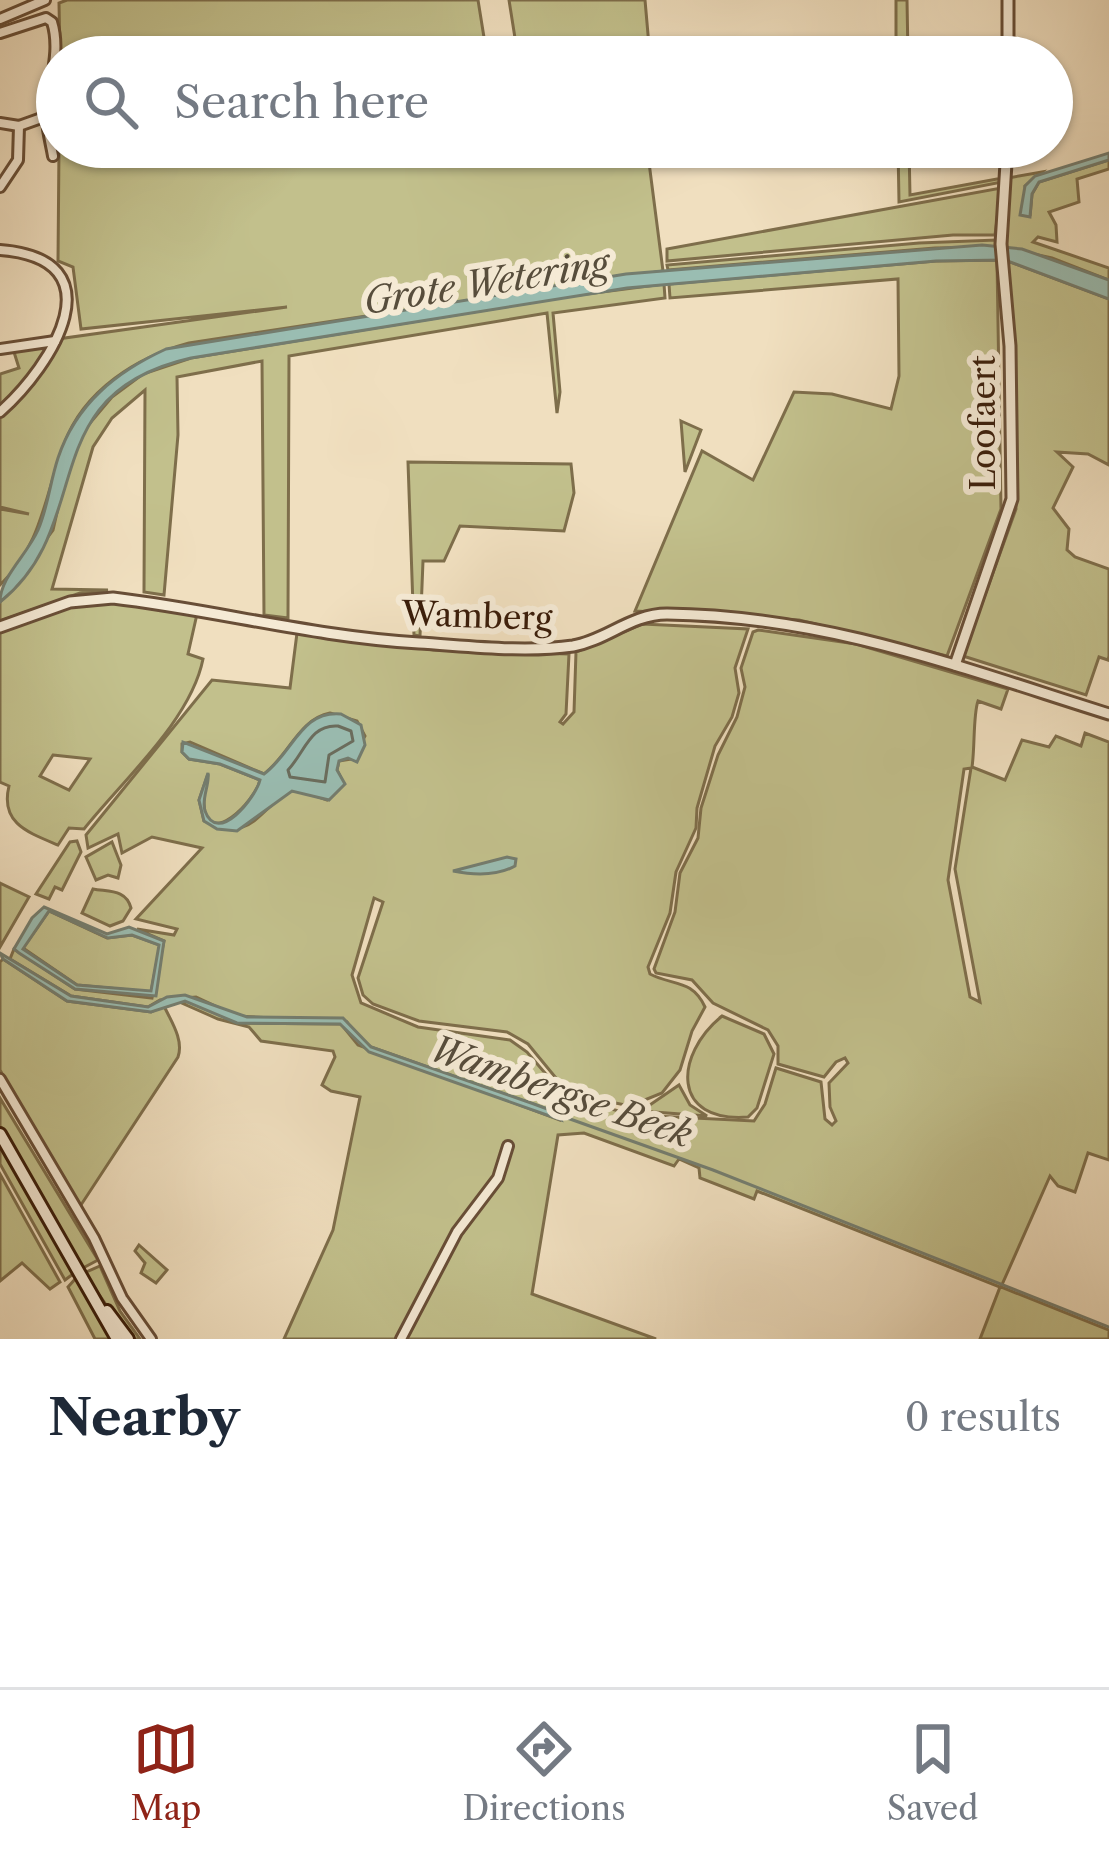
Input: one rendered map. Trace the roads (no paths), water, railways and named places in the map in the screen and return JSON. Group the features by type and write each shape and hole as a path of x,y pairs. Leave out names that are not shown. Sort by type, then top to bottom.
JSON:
{"main road":[{"path":"0,1134 117,1339"},
{"path":"86,1285 128,1339"}],"street":[{"path":"0,19 45,0"},
{"path":"1007,0 1008,36"},
{"path":"0,33 46,18 56,36"},
{"path":"0,123 19,127 36,120"},
{"path":"0,187 18,160 19,127"},
{"name":"Loofaert","path":"952,664 1012,499 1010,346 1001,264 1006,168"},
{"path":"0,250 45,260 60,273 68,304 55,340 19,394 0,412"},
{"path":"0,349 55,340"},
{"name":"Wamberg","path":"0,627 70,602 112,598 380,640 548,648 585,643 629,621 664,614 826,629 952,664"},
{"path":"952,664 1109,714"},
{"path":"0,1079 94,1238 122,1298 151,1339"},
{"path":"401,1339 457,1232 498,1178 508,1145"}],"water":[{"path":"1109,153 1109,160 1039,182 1032,194 1030,217 1020,215 1025,186 1035,176 1073,168"},
{"path":"982,245 1022,249 1109,280 1109,299 1005,260 936,261 627,288 191,358 141,376 107,400 86,430 49,536 30,571 0,602 4,584 38,530 58,458 75,421 115,379 166,349 626,274"},
{"path":"341,714 361,725 365,745 357,762 339,761 337,770 345,784 329,800 292,791 237,831 217,829 204,821 199,800 208,773 205,811 219,823 244,807 260,780 220,764 189,759 182,752 183,742 264,774 307,726 327,715"},
{"path":"507,857 516,859 515,866 501,872 453,871"},
{"path":"44,907 107,934 129,927 164,941 156,996 75,989 14,949","holes":["49,911 108,938 132,935 159,945 151,991 77,985 23,949"]},
{"path":"0,953 71,996 148,1007 167,997 185,995 247,1017 343,1018 371,1047 558,1113 561,1120 369,1052 340,1024 237,1023 185,1001 151,1012 67,1001"}],"waterway":[{"name":"Wambergse Beek","path":"556,1114 713,1170 1109,1327"}],"water label":[{"name":"Grote Wetering","path":"486,282"}]}
